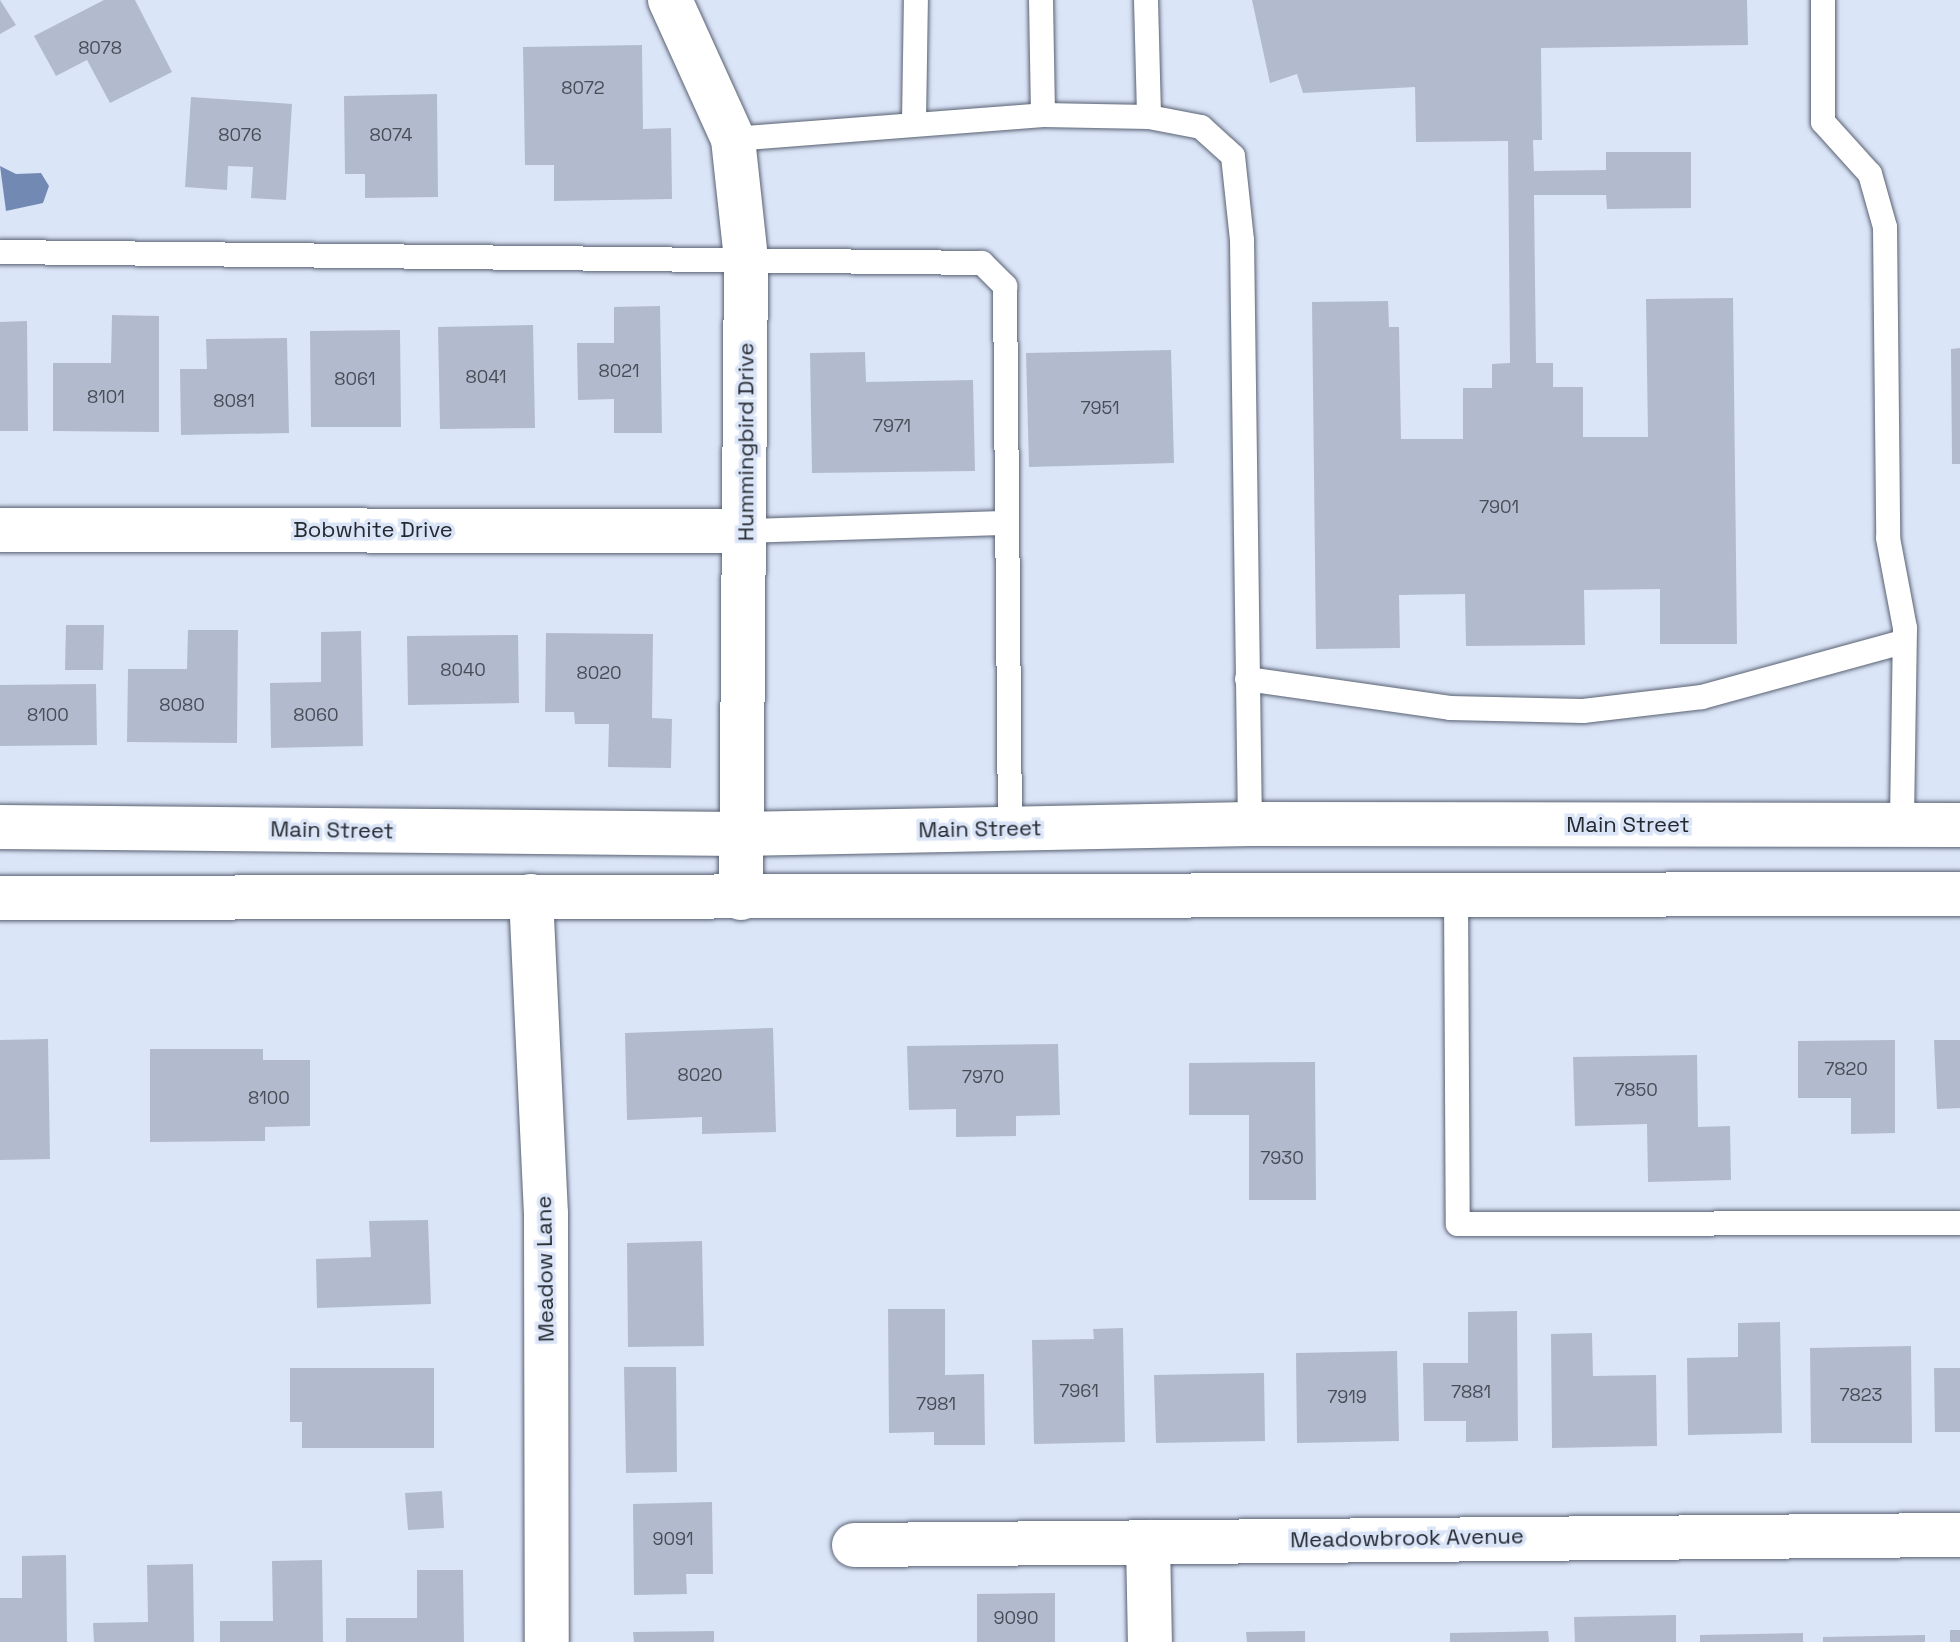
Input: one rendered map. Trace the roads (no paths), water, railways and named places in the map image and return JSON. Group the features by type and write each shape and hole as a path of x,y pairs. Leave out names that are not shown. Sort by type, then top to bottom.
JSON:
{"main road":[{"name":"Hummingbird Drive","path":"670,0 733,139 746,258 746,531 739,834 741,898"},
{"name":"Bobwhite Drive","path":"0,530 746,531"},
{"name":"Main Street","path":"0,827 739,834 1250,824 1960,825"},
{"path":"1250,824 1250,893"},
{"path":"1902,825 1903,893"},
{"path":"1454,826 1456,893"},
{"path":"0,898 741,898 1250,893 1960,894"},
{"name":"Meadow Lane","path":"531,896 546,1214 547,1642"},
{"name":"Meadowbrook Avenue","path":"854,1545 1960,1535"},
{"path":"1148,1542 1150,1642"}],"lane":[{"path":"914,122 916,0"},
{"path":"1041,0 1043,115"},
{"path":"1146,0 1149,117"},
{"path":"1823,0 1823,122 1870,174 1885,227 1888,538 1903,642 1902,825"},
{"path":"733,139 914,122 1043,115 1149,117 1201,127 1219,139 1233,156 1240,186 1250,824"},
{"path":"0,252 982,263 1005,286 1010,829"},
{"path":"746,531 1007,523"},
{"path":"1247,679 1450,708 1583,711 1702,697 1903,642"},
{"path":"1456,893 1458,1224 1960,1223"}],"water":[{"path":"0,166 16,174 41,173 49,186 43,203 6,211"}]}
